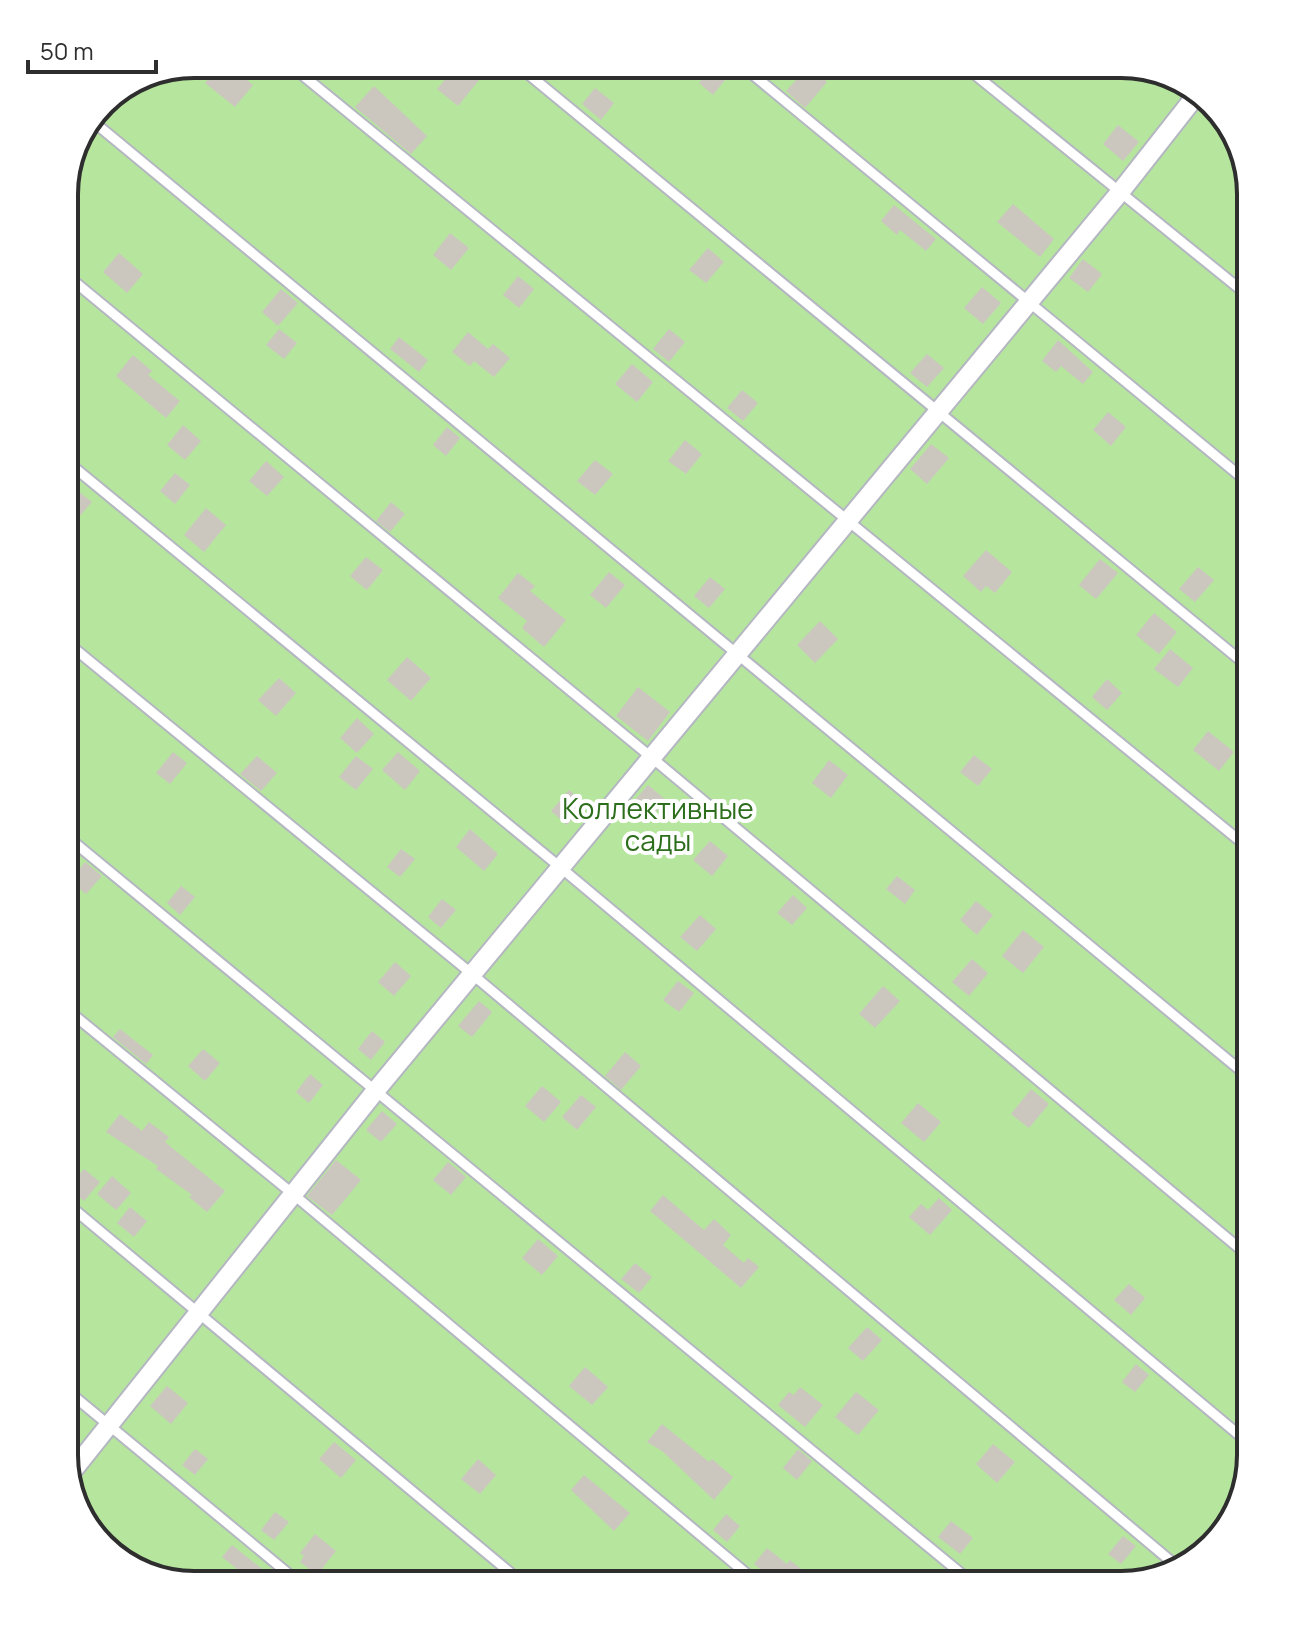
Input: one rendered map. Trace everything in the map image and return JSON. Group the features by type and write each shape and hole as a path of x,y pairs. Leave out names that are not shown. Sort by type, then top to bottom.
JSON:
{"street":[{"path":"79,1463 377,1089 1121,191 1191,102"}],"lane":[{"path":"306,78 1237,839"},
{"path":"533,78 1237,657"},
{"path":"757,78 1237,473"},
{"path":"980,78 1237,286"},
{"path":"100,127 1237,1067"},
{"path":"78,285 1237,1246"},
{"path":"78,471 560,867 1237,1433"},
{"path":"78,651 472,974 1170,1560"},
{"path":"78,845 958,1571"},
{"path":"78,1018 743,1571"},
{"path":"78,1213 508,1571"},
{"path":"78,1400 285,1571"}],"green space":[{"name":"Коллективные сады","path":"1129,78 1151,82 1179,94 1203,112 1217,130 1231,157 1237,194 1237,1455 1233,1485 1221,1513 1203,1537 1185,1551 1158,1565 1121,1571 194,1571 171,1569 143,1559 117,1542 98,1519 82,1485 78,1455 78,186 87,150 112,112 150,87 171,80"}],"building":[{"path":"209,78 245,78 253,85 235,107 205,83"},
{"path":"446,78 479,80 458,106 437,89"},
{"path":"703,78 727,78 713,95 699,83"},
{"path":"798,78 822,78 827,82 805,108 786,91"},
{"path":"374,86 427,136 411,154 355,107"},
{"path":"595,88 614,103 601,120 582,104"},
{"path":"1118,125 1139,142 1123,161 1103,144"},
{"path":"1013,204 1054,239 1040,257 997,222"},
{"path":"894,205 936,239 926,251 900,230 897,235 881,221"},
{"path":"450,233 469,248 451,270 433,255"},
{"path":"708,248 724,262 706,283 689,270"},
{"path":"119,253 143,274 127,293 103,272"},
{"path":"1083,259 1102,274 1088,292 1069,278"},
{"path":"518,276 534,289 519,308 503,295"},
{"path":"982,287 1001,303 983,324 964,308"},
{"path":"281,289 298,303 278,326 262,312"},
{"path":"279,329 297,343 284,359 266,345"},
{"path":"669,329 685,342 669,362 653,349"},
{"path":"468,332 488,349 493,344 510,358 494,377 474,361 470,366 452,352"},
{"path":"399,337 428,360 419,372 390,349"},
{"path":"1058,340 1093,372 1083,384 1061,366 1056,372 1042,361"},
{"path":"927,354 944,368 927,387 910,373"},
{"path":"133,355 152,371 148,375 180,401 166,418 116,376"},
{"path":"632,364 653,382 637,402 615,384"},
{"path":"742,390 758,403 743,421 727,408"},
{"path":"1108,412 1126,427 1111,446 1093,430"},
{"path":"183,425 201,441 185,460 167,445"},
{"path":"447,427 460,438 446,456 433,445"},
{"path":"685,440 702,454 686,474 668,461"},
{"path":"931,444 949,458 927,484 910,469"},
{"path":"595,460 613,474 595,495 577,481"},
{"path":"266,461 284,477 267,496 249,481"},
{"path":"175,473 190,485 175,504 160,491"},
{"path":"78,491 92,502 78,518"},
{"path":"391,502 405,514 390,532 376,521"},
{"path":"206,508 226,525 204,552 184,535"},
{"path":"986,550 1012,572 995,593 986,586 981,592 963,576"},
{"path":"366,557 383,570 367,590 350,576"},
{"path":"1100,559 1118,573 1096,599 1079,585"},
{"path":"1198,567 1214,580 1195,602 1179,589"},
{"path":"609,572 625,585 606,608 590,595"},
{"path":"518,573 535,586 530,591 566,620 544,647 522,628 527,621 498,598"},
{"path":"710,577 725,589 709,608 694,596"},
{"path":"1154,613 1177,632 1159,654 1136,635"},
{"path":"820,621 838,639 815,663 797,645"},
{"path":"1170,649 1193,668 1178,687 1154,669"},
{"path":"407,657 431,678 411,701 387,680"},
{"path":"279,678 296,693 276,716 258,700"},
{"path":"1107,679 1122,693 1107,710 1092,697"},
{"path":"638,687 670,712 648,741 616,716"},
{"path":"357,718 374,734 357,753 340,738"},
{"path":"1208,731 1234,752 1219,771 1193,750"},
{"path":"173,752 187,763 170,784 156,773"},
{"path":"398,752 420,771 405,790 382,770"},
{"path":"974,755 992,769 978,786 960,772"},
{"path":"257,756 277,773 261,791 240,774"},
{"path":"356,756 373,769 356,790 339,777"},
{"path":"829,760 848,775 831,798 812,783"},
{"path":"648,785 666,800 645,824 627,809"},
{"path":"569,790 585,804 567,825 551,811"},
{"path":"470,829 498,854 484,871 456,847"},
{"path":"710,841 728,856 712,876 693,860"},
{"path":"401,849 415,859 400,877 387,867"},
{"path":"85,862 102,876 86,894 78,888 78,871"},
{"path":"897,876 915,890 905,904 886,889"},
{"path":"181,886 195,897 180,915 167,903"},
{"path":"793,895 807,908 792,925 777,913"},
{"path":"442,899 456,910 441,928 428,917"},
{"path":"976,901 993,915 977,935 960,920"},
{"path":"700,915 716,929 697,951 680,937"},
{"path":"1023,930 1044,947 1023,973 1002,956"},
{"path":"972,959 988,973 969,996 952,982"},
{"path":"395,962 411,976 394,996 378,982"},
{"path":"678,981 694,993 679,1012 663,1000"},
{"path":"883,986 900,1001 875,1028 859,1014"},
{"path":"479,1001 492,1012 472,1037 458,1026"},
{"path":"120,1029 153,1055 146,1064 113,1037"},
{"path":"372,1031 385,1042 371,1060 358,1049"},
{"path":"203,1049 220,1063 205,1081 188,1066"},
{"path":"625,1052 641,1066 621,1090 605,1076"},
{"path":"310,1074 323,1085 309,1103 296,1092"},
{"path":"542,1086 561,1102 544,1122 525,1106"},
{"path":"1031,1089 1049,1104 1029,1128 1011,1114"},
{"path":"581,1095 596,1107 577,1130 562,1117"},
{"path":"918,1103 941,1122 924,1142 901,1123"},
{"path":"382,1111 397,1124 381,1142 366,1130"},
{"path":"120,1114 142,1131 149,1122 169,1137 165,1142 225,1191 207,1212 189,1197 192,1195 156,1169 158,1166 106,1132"},
{"path":"336,1160 361,1180 332,1215 307,1196"},
{"path":"448,1162 466,1177 451,1195 433,1180"},
{"path":"84,1169 100,1182 84,1201 78,1196 78,1176"},
{"path":"112,1176 131,1193 116,1210 97,1194"},
{"path":"663,1195 704,1230 714,1219 731,1235 723,1245 744,1263 748,1258 759,1267 741,1288 650,1211"},
{"path":"939,1198 952,1210 930,1235 909,1217 921,1204 928,1210"},
{"path":"130,1207 147,1221 134,1237 117,1223"},
{"path":"538,1239 558,1256 542,1275 522,1258"},
{"path":"635,1263 652,1277 639,1293 621,1279"},
{"path":"1129,1284 1145,1298 1131,1315 1114,1300"},
{"path":"867,1327 882,1340 863,1361 848,1348"},
{"path":"1136,1364 1149,1375 1135,1392 1122,1382"},
{"path":"585,1367 608,1387 592,1405 569,1386"},
{"path":"167,1386 188,1403 171,1424 150,1406"},
{"path":"800,1387 823,1405 805,1427 778,1405 789,1392 794,1395"},
{"path":"856,1392 879,1410 858,1435 835,1417"},
{"path":"662,1424 733,1477 714,1500 662,1451 647,1442"},
{"path":"334,1442 356,1460 341,1478 319,1459"},
{"path":"993,1444 1015,1462 997,1483 976,1464"},
{"path":"195,1449 208,1459 195,1475 182,1465"},
{"path":"798,1449 812,1461 797,1480 783,1468"},
{"path":"478,1459 496,1475 480,1494 461,1479"},
{"path":"584,1475 630,1513 614,1531 571,1490"},
{"path":"275,1512 289,1522 274,1540 261,1530"},
{"path":"726,1514 740,1526 727,1542 713,1530"},
{"path":"951,1521 973,1538 960,1554 938,1537"},
{"path":"315,1534 336,1551 320,1571 312,1571 300,1562 304,1556 300,1553"},
{"path":"1123,1536 1136,1546 1121,1564 1108,1554"},
{"path":"232,1545 264,1571 240,1571 222,1557"},
{"path":"767,1548 787,1564 790,1560 804,1571 763,1571 754,1564"}]}
